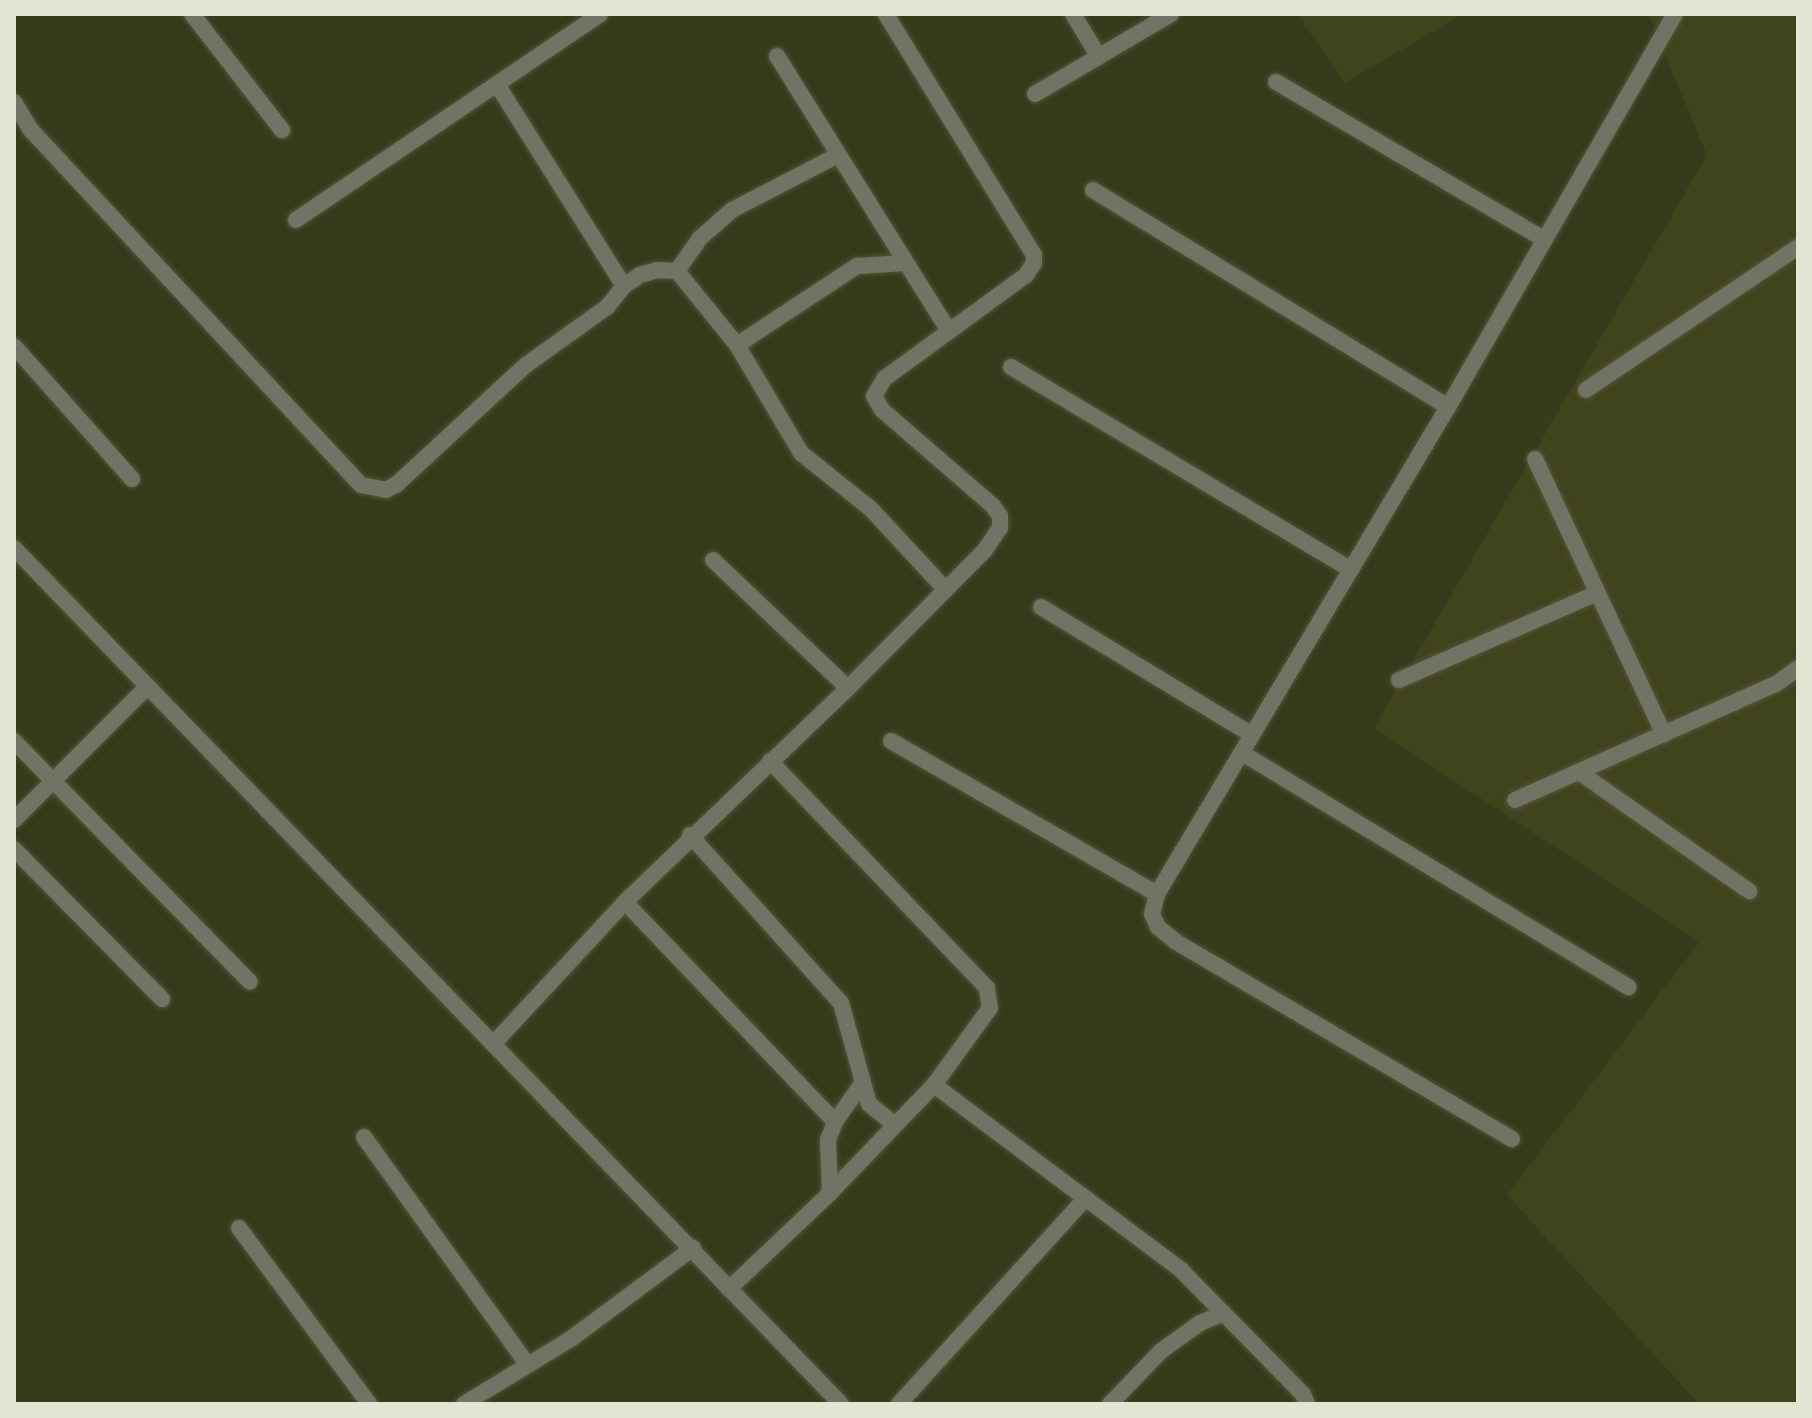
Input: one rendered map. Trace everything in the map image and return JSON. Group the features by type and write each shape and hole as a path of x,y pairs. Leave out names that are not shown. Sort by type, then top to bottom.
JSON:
{"street":[{"path":"192,14 282,130"},
{"path":"296,220 600,14"},
{"path":"495,1042 690,835 848,688 994,539 1000,516 882,410 874,396 885,378 1032,269 1034,255 886,14"},
{"path":"1073,14 1099,57"},
{"path":"1035,94 1171,14"},
{"path":"1512,1139 1175,941 1158,927 1152,914 1157,894 1448,407 1675,14"},
{"path":"777,56 949,331"},
{"path":"1276,82 1544,239"},
{"path":"498,86 624,286"},
{"path":"14,102 31,130 361,485 386,490 397,484 526,365 607,307 624,286 640,275 657,270 677,271 737,345 801,453 871,509 946,590"},
{"path":"677,271 699,239 732,210 838,155"},
{"path":"1093,190 1448,407"},
{"path":"1586,390 1798,247"},
{"path":"737,345 857,266 906,263"},
{"path":"14,346 132,479"},
{"path":"1011,367 1351,570"},
{"path":"1535,459 1664,734"},
{"path":"14,548 146,688 495,1042 841,1404"},
{"path":"713,560 848,688"},
{"path":"1399,680 1597,593"},
{"path":"1041,607 1252,735"},
{"path":"1515,800 1776,684 1798,668"},
{"path":"14,820 146,688"},
{"path":"14,741 250,982"},
{"path":"891,741 1157,894"},
{"path":"1242,753 1629,987"},
{"path":"729,1289 830,1193 934,1085 983,1022 990,1008 987,988 770,761"},
{"path":"1579,772 1749,891"},
{"path":"690,835 841,1003 861,1085 869,1104 895,1125"},
{"path":"14,849 162,999"},
{"path":"625,902 835,1122"},
{"path":"830,1193 827,1160 835,1122 861,1085"},
{"path":"934,1085 1181,1270 1303,1394 1307,1404"},
{"path":"364,1137 527,1364"},
{"path":"899,1404 1086,1198"},
{"path":"239,1228 369,1404"},
{"path":"464,1404 572,1338 693,1248"},
{"path":"1110,1404 1161,1351 1200,1323 1224,1313"}],"shaded area":[{"path":"1297,14 1463,14 1345,83"},
{"path":"1648,14 1798,14 1798,1404 1699,1404 1507,1195 1699,942 1374,728 1707,155"}]}
